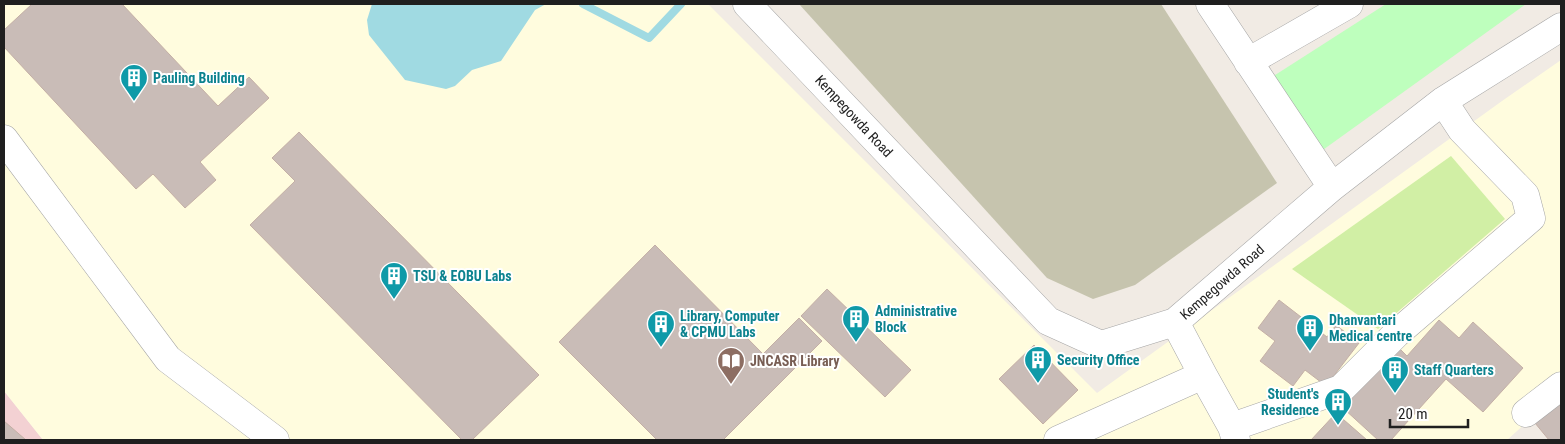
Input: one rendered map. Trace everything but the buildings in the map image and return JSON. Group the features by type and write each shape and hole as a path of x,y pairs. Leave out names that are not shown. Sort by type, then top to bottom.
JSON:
{"street":[{"name":"Kempegowda Road","path":"747,4 1048,321 1101,345 1175,322 1332,187 1443,101 1561,28"},
{"path":"1210,4 1332,187"},
{"path":"1248,62 1349,4"},
{"path":"1175,322 1234,434 1341,389 1396,334 1531,218 1525,195 1462,130 1443,101"},
{"path":"4,139 168,358 275,440"},
{"path":"1058,440 1203,375"},
{"path":"1526,413 1561,386"}],"shaded area":[{"path":"4,4 708,4 1097,393 1561,60 1561,392 1507,440 43,440 4,391"},
{"path":"799,4 1161,4 1277,183 1135,285 1093,299 1047,278"},
{"path":"4,391 43,440 4,440"}],"green space":[{"path":"1386,4 1526,4 1320,152 1272,77"},
{"path":"1451,156 1505,219 1378,329 1292,269"}],"water":[{"path":"372,4 546,4 535,10 501,61 472,70 455,86 446,89 405,80 369,35 367,20"}],"waterway":[{"path":"583,4 649,38 681,4"}],"place":[{"name":"Pauling Building","path":"134,102"},
{"name":"TSU & EOBU Labs","path":"394,300"},
{"name":"Administrative Block","path":"856,343"},
{"name":"Library, Computer & CPMU Labs","path":"661,348"},
{"name":"Dhanvantari Medical centre","path":"1310,352"},
{"name":"Security Office","path":"1038,384"},
{"name":"JNCASR Library","path":"731,385"},
{"name":"Staff Quarters","path":"1395,394"},
{"name":"Student's Residence","path":"1338,426"}]}
